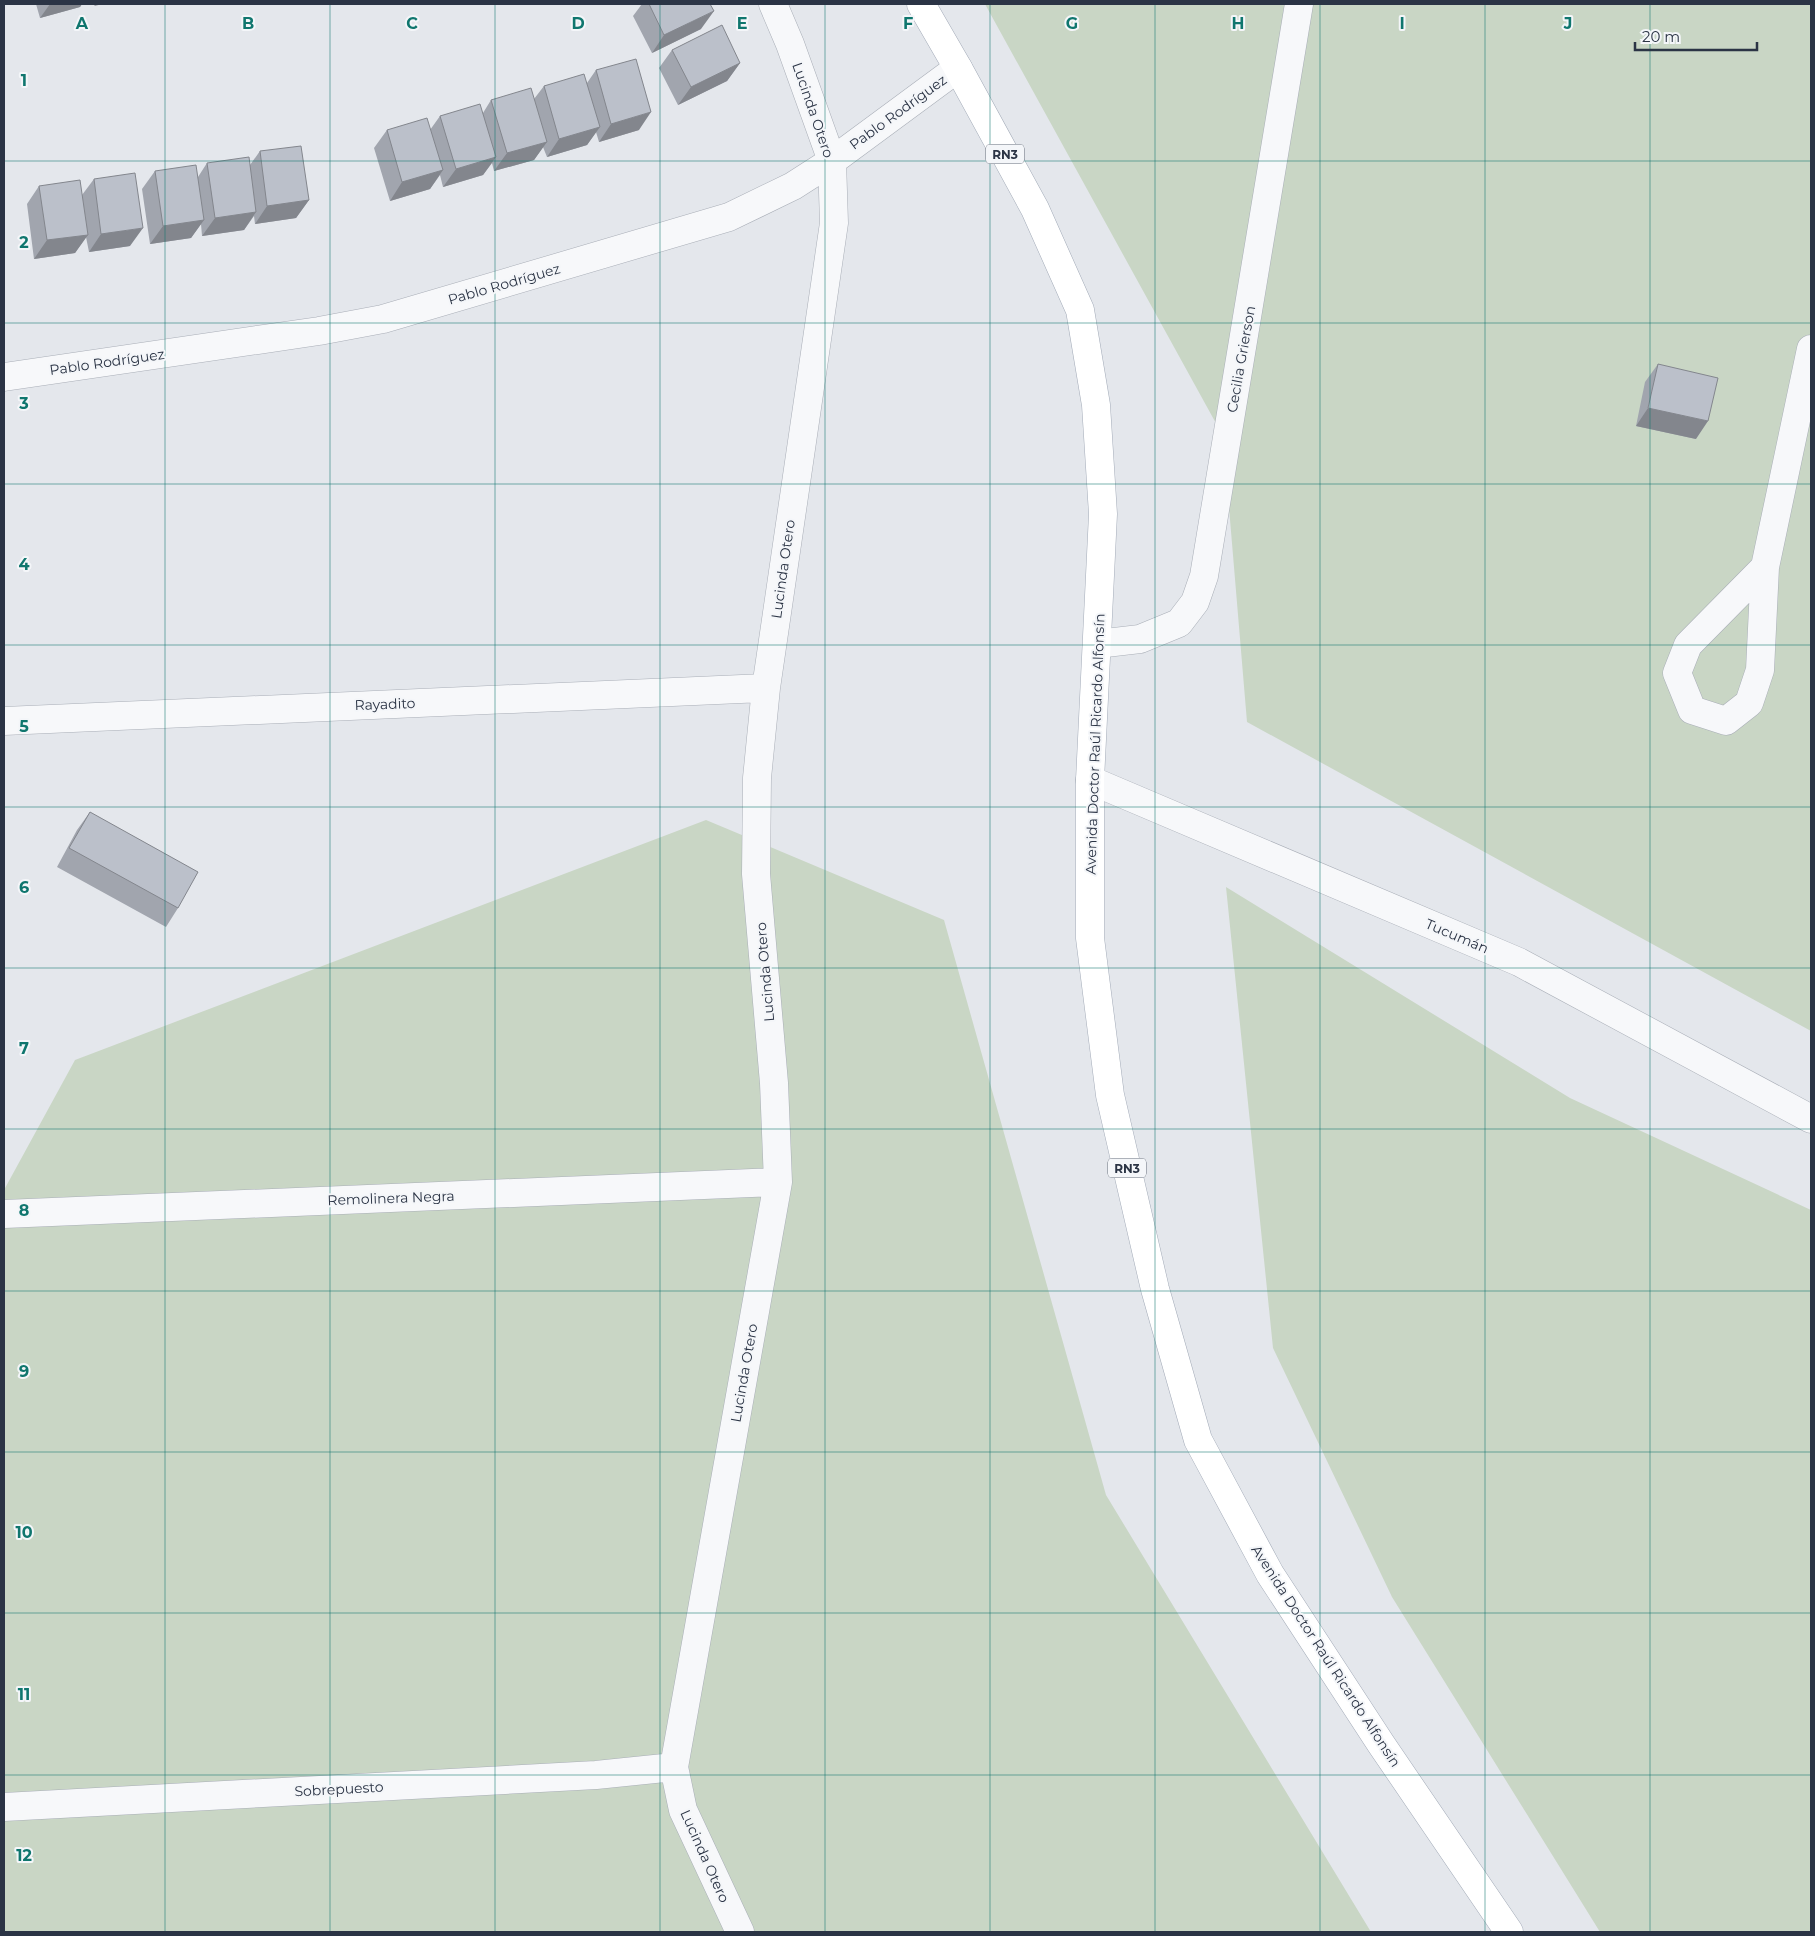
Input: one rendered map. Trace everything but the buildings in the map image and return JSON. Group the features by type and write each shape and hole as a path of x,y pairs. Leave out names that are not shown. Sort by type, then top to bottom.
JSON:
{"main road":[{"name":"Avenida Doctor Raúl Ricardo Alfonsín","path":"921,4 1035,210 1080,310 1096,405 1103,514 1090,780 1090,938 1110,1095 1155,1289 1198,1440 1270,1574 1381,1744 1509,1932"}],"street":[{"name":"Lucinda Otero","path":"740,1932 683,1810 674,1767 778,1182 774,1083 756,874 757,778 766,688 834,223 832,161 790,44 773,4"},
{"name":"Cecilia Grierson","path":"1097,644 1140,639 1179,623 1195,602 1204,576 1299,4"},
{"name":"Pablo Rodríguez","path":"4,377 319,331 383,319 729,217 793,186 832,161 958,68"},
{"path":"1765,567 1688,645 1677,673 1692,710 1726,721 1749,703 1760,670 1765,567 1811,350"},
{"name":"Rayadito","path":"4,721 766,688"},
{"name":"Tucumán","path":"1090,780 1519,962 1811,1119"},
{"name":"Remolinera Negra","path":"4,1214 778,1182"},
{"name":"Sobrepuesto","path":"4,1807 596,1775 674,1767"}],"green space":[{"path":"985,4 1811,4 1811,1031 1247,722 1223,436"},
{"path":"706,820 944,920 1106,1495 1371,1932 4,1932 4,1190 75,1060"},
{"path":"1226,887 1570,1098 1811,1210 1811,1932 1600,1932 1392,1597 1273,1348"}]}
